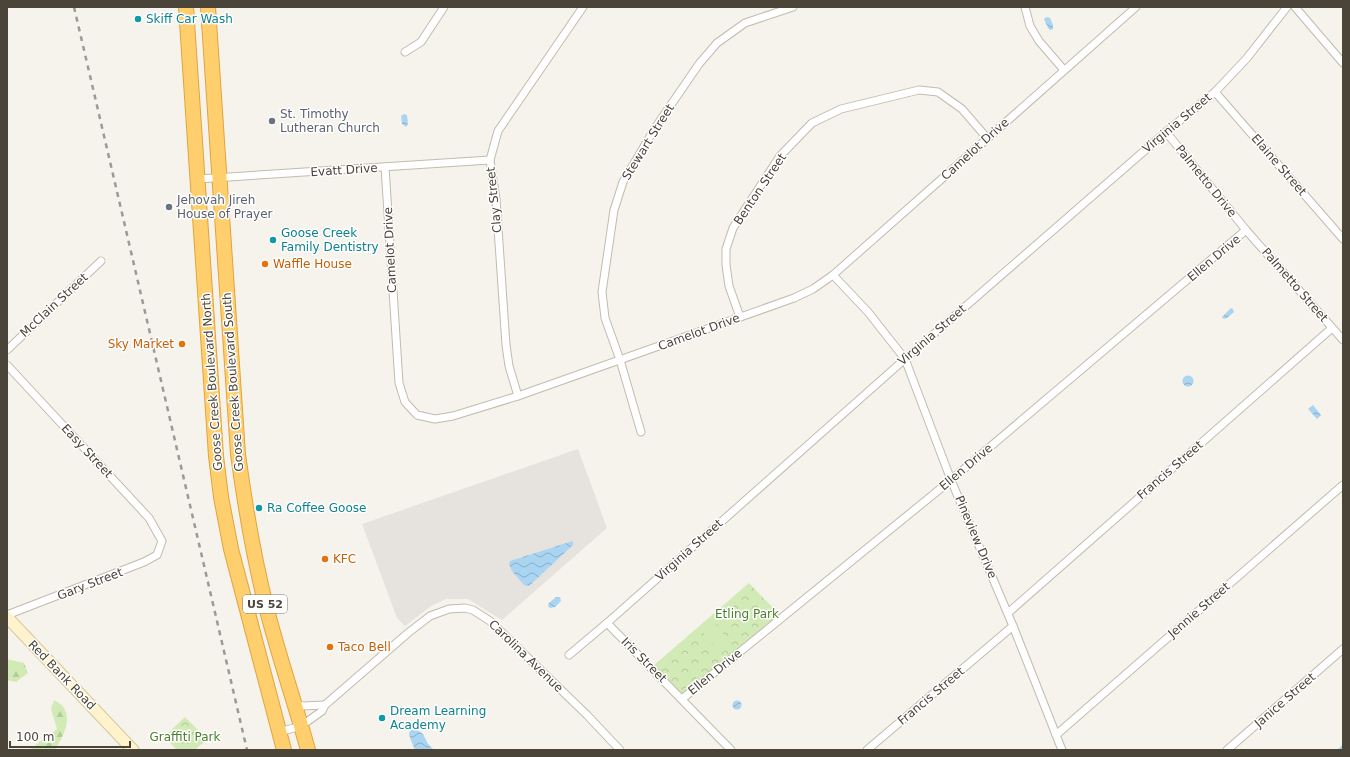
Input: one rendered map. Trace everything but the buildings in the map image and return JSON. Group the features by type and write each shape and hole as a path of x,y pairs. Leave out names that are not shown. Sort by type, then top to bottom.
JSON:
{"highway":[{"name":"Goose Creek Boulevard North","path":"186,7 216,456 231,549 284,750"},
{"name":"Goose Creek Boulevard South","path":"208,7 238,454 243,493 251,541 267,610 308,750"}],"main road":[{"name":"Red Bank Road","path":"7,616 133,750"}],"street":[{"path":"406,52 421,42 444,7"},
{"name":"Clay Street","path":"518,396 509,366 506,345 496,199 490,160 498,131 583,7"},
{"name":"Stewart Street","path":"641,432 620,360 605,318 602,292 614,210 623,182 655,128 699,64 717,43 745,23 792,7"},
{"path":"1025,7 1030,26 1039,41 1064,70"},
{"name":"Camelot Drive","path":"385,168 399,383 405,402 417,415 435,419 453,416 518,396 794,298 813,289 833,275 1136,7"},
{"name":"Virginia Street","path":"569,655 905,359 1166,132 1215,92 1247,58 1287,7"},
{"path":"1295,7 1343,63"},
{"name":"Benton Street","path":"740,317 729,286 726,265 726,249 733,228 780,156 812,123 841,109 919,90 938,92 962,109 987,138"},
{"name":"Elaine Street","path":"1215,92 1343,239"},
{"name":"Palmetto Drive","path":"1166,132 1246,230"},
{"name":"Evatt Drive","path":"198,179 490,160"},
{"name":"Palmetto Street","path":"1246,230 1343,340"},
{"name":"Ellen Drive","path":"682,699 952,480 1246,230"},
{"name":"McClain Street","path":"7,350 101,261"},
{"name":"Pineview Drive","path":"833,275 868,312 905,359 952,480 1014,626 1062,750"},
{"name":"Francis Street","path":"1008,613 1332,328"},
{"name":"Easy Street","path":"7,365 149,518 162,541"},
{"name":"Jennie Street","path":"1056,735 1343,485"},
{"name":"Gary Street","path":"7,616 144,562 157,555 162,541"},
{"name":"Carolina Avenue","path":"279,732 301,726 322,711 324,705 430,616 449,608 457,607 473,610 490,620 587,715 620,750"},
{"name":"Iris Street","path":"607,623 731,750"},
{"name":"Francis Street","path":"867,750 1014,626"},
{"name":"Janice Street","path":"1227,750 1343,649"},
{"path":"295,704 303,706 324,705"}],"shaded area":[{"path":"578,449 607,528 502,620 468,599 446,599 431,606 405,626 397,618 362,524"}],"green space":[{"name":"Etling Park","path":"749,583 780,615 685,693 681,694 653,666"},
{"path":"713,620 732,645 720,654 701,629"},
{"path":"7,659 24,663 28,673 16,682 7,680"},
{"path":"54,700 64,708 67,719 65,730 55,750 29,750 57,729 51,709"},
{"name":"Graffiti Park","path":"185,717 207,739 195,750 177,750 164,737"}],"water":[{"path":"1048,17 1053,25 1053,29 1050,30 1044,19"},
{"path":"404,114 407,115 408,124 406,127 402,124 401,116"},
{"path":"1231,308 1234,312 1224,319 1222,317"},
{"path":"1186,376 1190,376 1192,377 1192,385 1186,386 1183,383 1183,379"},
{"path":"1313,405 1321,415 1317,419 1308,409"},
{"path":"573,541 573,545 529,586 524,585 512,571 509,564 510,561"},
{"path":"556,597 560,597 561,601 555,607 550,608 548,606 549,603"},
{"path":"737,700 742,705 737,710 732,705"},
{"path":"412,728 415,728 423,734 428,744 434,750 415,750 409,733"}],"waterway":[{"path":"1339,750 1343,746"}],"railway":[{"path":"74,7 247,750"}],"place":[{"name":"Skiff Car Wash","path":"138,19"},
{"name":"St. Timothy Lutheran Church","path":"272,121"},
{"name":"Jehovah Jireh House of Prayer","path":"169,207"},
{"name":"Goose Creek Family Dentistry","path":"273,240"},
{"name":"Waffle House","path":"265,264"},
{"name":"Sky Market","path":"182,344"},
{"name":"Ra Coffee Goose","path":"259,508"},
{"name":"KFC","path":"325,559"},
{"name":"Taco Bell","path":"330,647"},
{"name":"Dream Learning Academy","path":"382,718"}]}
